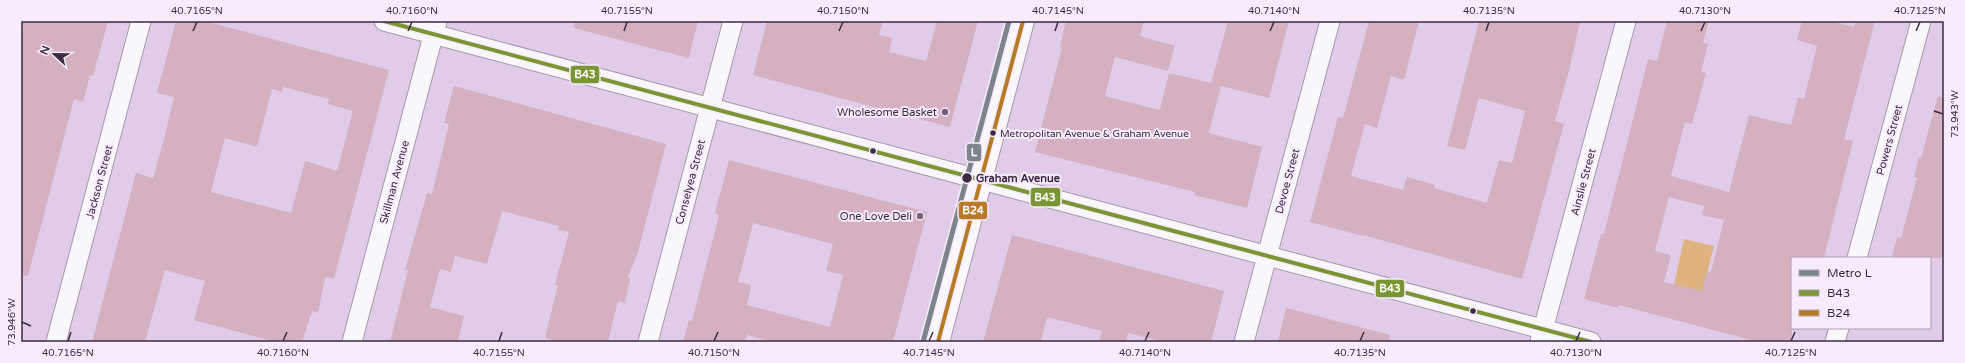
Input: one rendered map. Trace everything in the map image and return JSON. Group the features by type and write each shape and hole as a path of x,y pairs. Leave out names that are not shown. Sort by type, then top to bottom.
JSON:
{"main road":[{"path":"938,342 1023,21"}],"street":[{"name":"Jackson Street","path":"56,342 141,21"},
{"path":"384,21 435,28 710,108 980,181 1267,256 1541,336 1591,342"},
{"name":"Conselyea Street","path":"648,342 733,21"},
{"name":"Devoe Street","path":"1244,342 1330,21"},
{"name":"Ainslie Street","path":"1541,336 1626,21"},
{"name":"Powers Street","path":"1857,257 1921,21"},
{"name":"Skillman Avenue","path":"352,342 435,28"},
{"path":"1835,342 1839,329"}],"shaded area":[{"path":"1684,239 1714,246 1694,324 1667,317"}],"building":[{"path":"23,21 108,21 93,76 90,75 83,102 74,99 28,276 21,275 21,32"},
{"path":"176,21 204,21 389,70 334,279 325,277 318,313 312,311 302,342 276,342 194,320 205,281 165,270 145,342 92,342 136,173 153,178 165,135 174,97 157,93","holes":["283,87 329,99 328,104 353,111 337,171 305,161 291,213 211,192 225,138 257,147 272,89 282,92"]},
{"path":"575,21 698,21 689,58 574,28"},
{"path":"767,21 883,21 879,35 892,38 889,52 926,61 937,21 978,21 950,127 753,75"},
{"path":"1066,21 1144,21 1140,36 1175,46 1168,71 1115,57 1105,96 1160,110 1169,73 1211,83 1228,21 1289,21 1269,98 1221,86 1209,133 1262,147 1247,208 1194,195 1195,192 1035,152 1062,47 1060,47"},
{"path":"1369,21 1419,21 1404,80 1391,76 1377,128 1365,124 1351,176 1403,190 1407,177 1435,185 1434,188 1487,203 1499,160 1512,163 1525,111 1479,98 1465,150 1447,146 1479,21 1580,21 1570,67 1555,121 1564,124 1522,279 1363,235 1310,222 1338,117 1343,118"},
{"path":"1667,21 1709,21 1703,43 1708,44 1701,72 1706,73 1692,124 1685,122 1671,176 1729,192 1749,115 1791,125 1798,97 1804,99 1817,46 1797,40 1802,21 1830,21 1854,27 1856,21 1875,21 1844,139 1853,141 1824,257 1791,257 1792,342 1758,342 1619,305 1618,308 1584,299 1601,234 1604,234 1648,59 1657,61","holes":["1669,197 1704,206 1702,215 1724,220 1711,272 1707,271 1702,291 1664,282 1671,255 1655,251"]},
{"path":"454,86 666,144 638,252 628,277 630,279 625,303 618,301 608,342 559,342 545,338 558,285 555,285 569,232 558,230 559,226 502,211 487,264 455,256 451,272 440,269 430,307 464,316 458,342 390,342 408,270 405,270 427,193 432,194 449,124 444,123"},
{"path":"1938,96 1944,97 1944,258 1892,257 1897,237 1901,238 1917,178 1914,177 1919,157 1921,158"},
{"path":"729,160 927,212 893,342 773,342 747,335 745,342 683,342 689,320 692,321 719,215 715,213","holes":["753,223 833,244 826,271 843,275 830,327 747,305 751,285 738,282"]},
{"path":"1012,235 1224,291 1211,342 1164,342 1128,333 1126,342 1099,342 1102,331 1047,317 1041,342 983,342"},
{"path":"1286,308 1390,335 1389,342 1278,342"}],"metro line":[{"name":"L","path":"923,342 1009,21"}],"transit line":[{"name":"B43","path":"384,21 1591,342"},
{"name":"B24","path":"938,342 1023,21"}],"place":[{"name":"Wholesome Basket","path":"945,112"},
{"name":"Metropolitan Avenue & Graham Avenue","path":"993,133"},
{"name":"Graham Avenue","path":"967,178"},
{"name":"One Love Deli","path":"920,216"}]}
